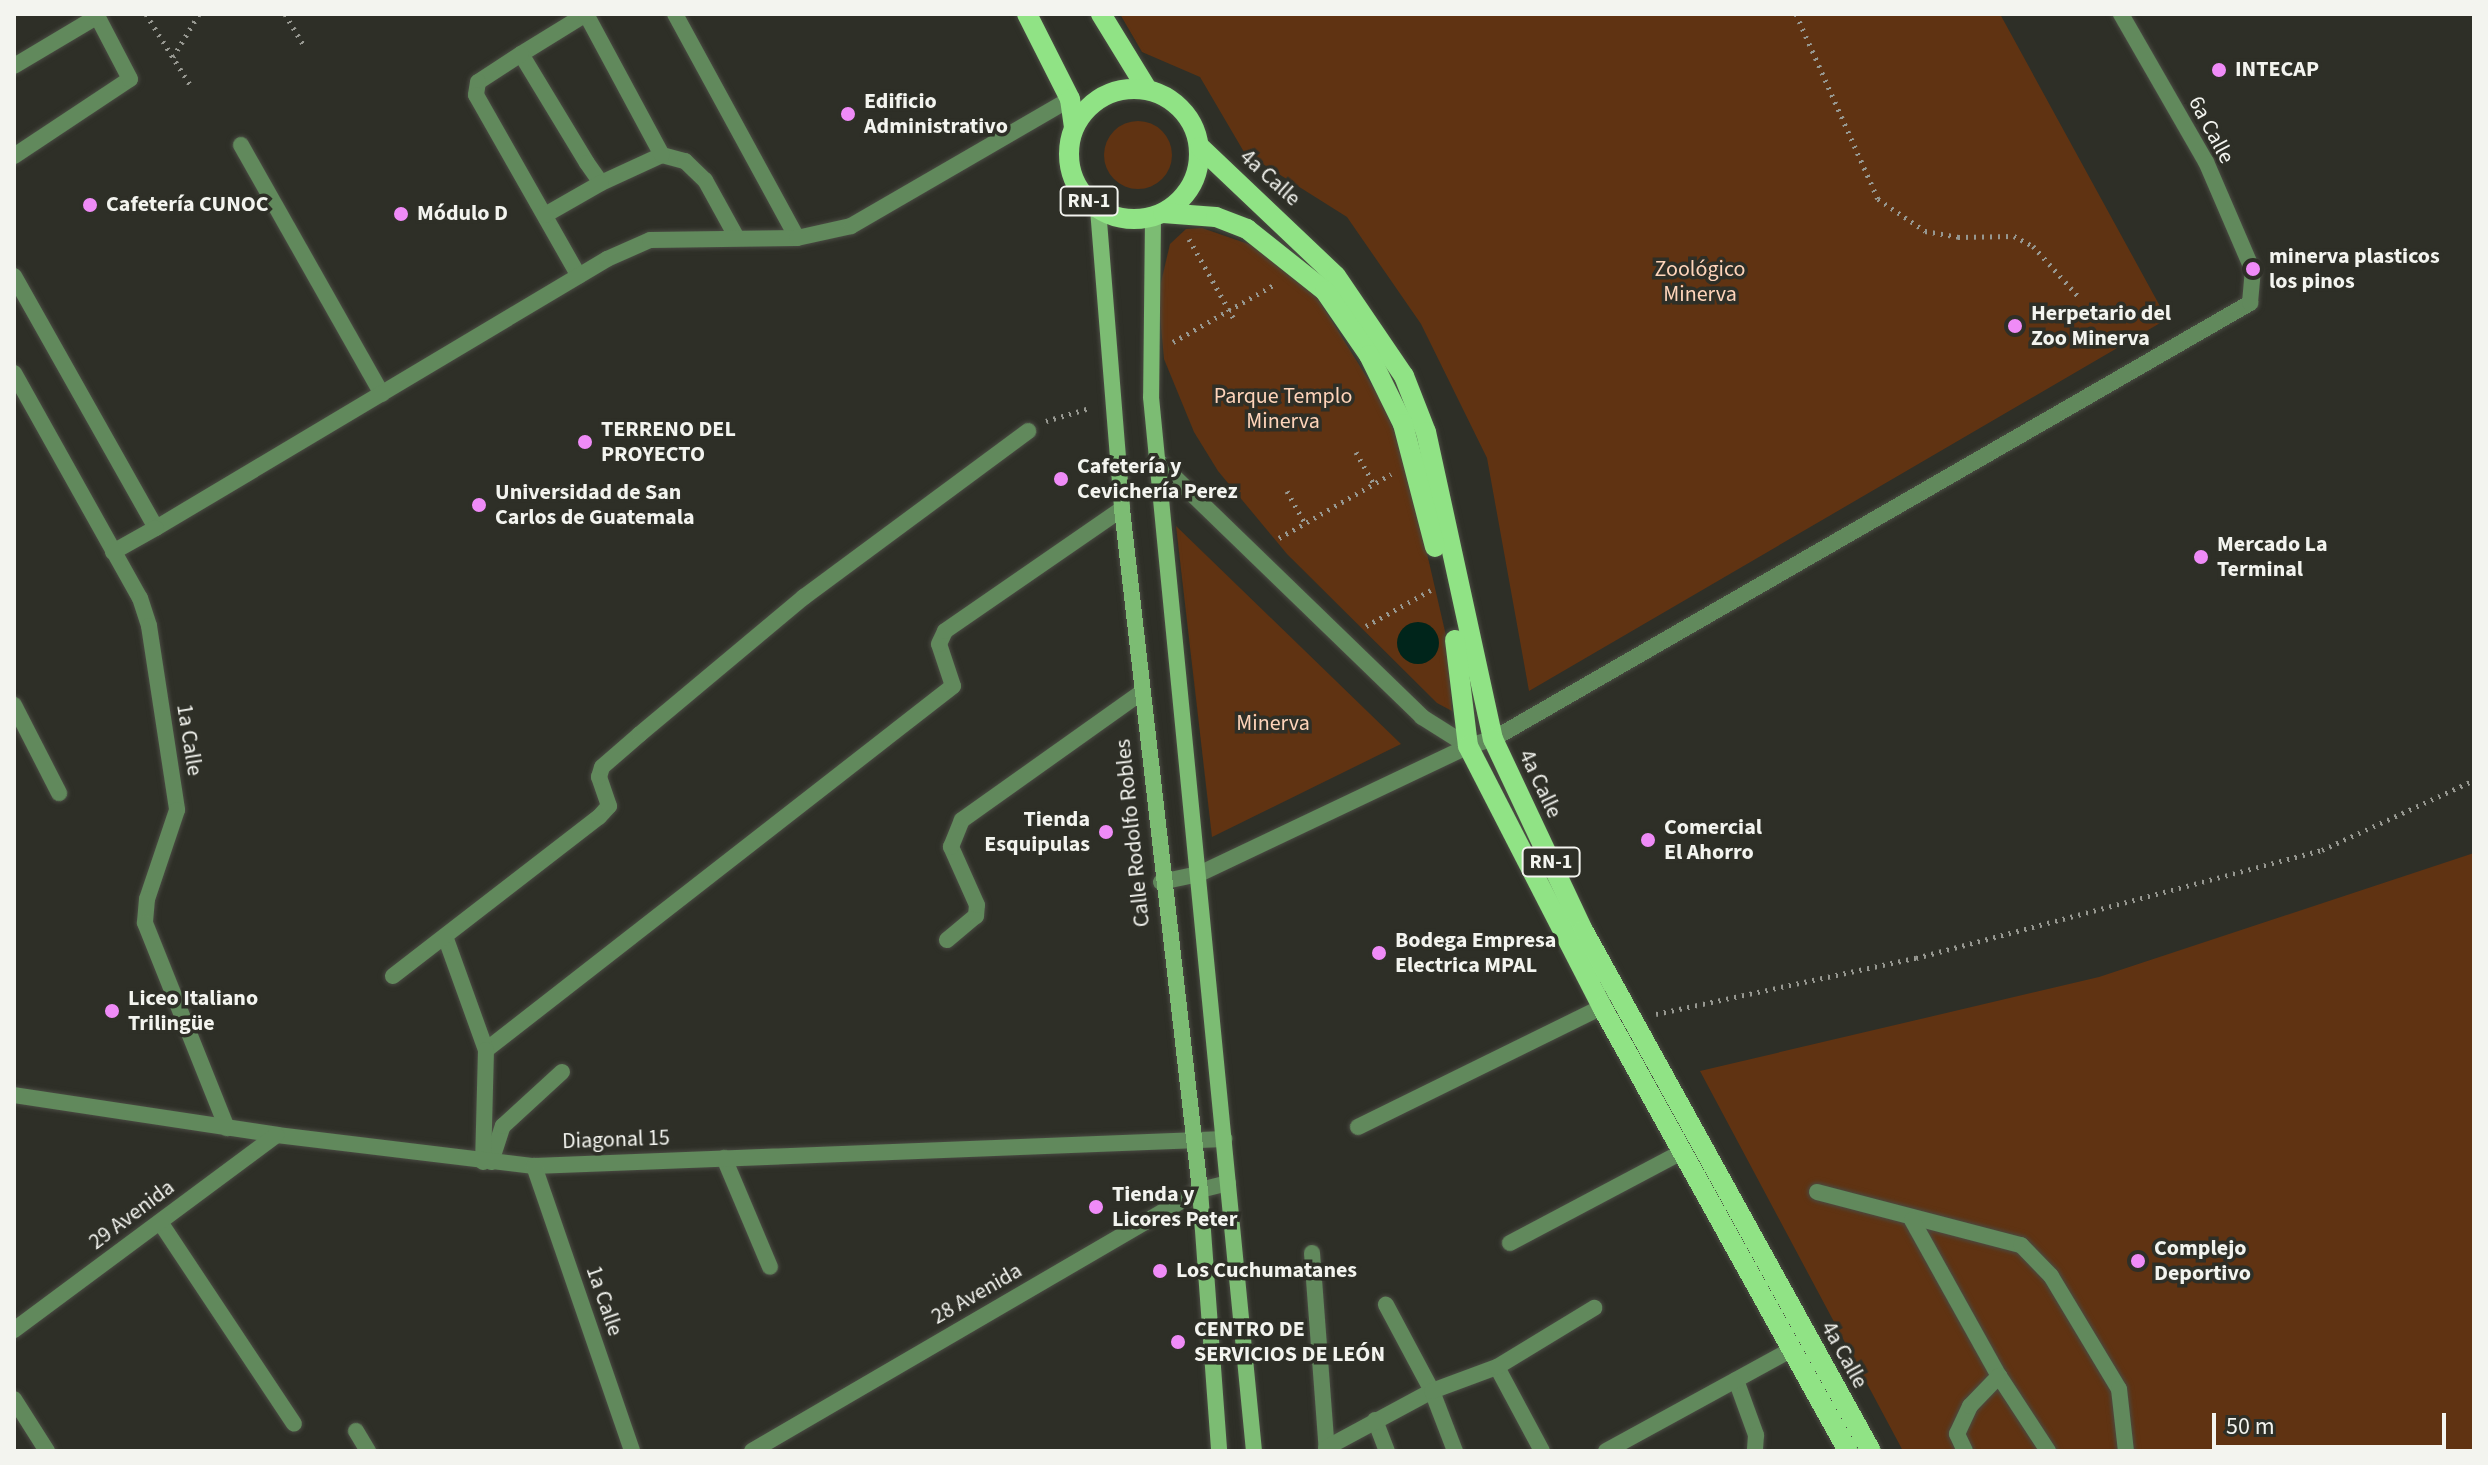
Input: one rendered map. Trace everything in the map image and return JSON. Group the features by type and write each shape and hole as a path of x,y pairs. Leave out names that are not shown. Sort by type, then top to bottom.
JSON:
{"main road":[{"name":"RN-1","path":"1027,14 1070,99 1074,127 1069,163 1079,189 1098,209 1134,220 1158,215"},
{"name":"RN-1","path":"1101,14 1147,89 1183,109 1200,147"},
{"path":"1074,127 1104,95 1147,89"},
{"path":"1200,147 1198,170 1189,191 1158,215 1151,397 1254,1451"},
{"name":"4a Calle","path":"1200,147 1336,276 1404,376 1426,432 1493,739 1631,1019 1871,1451"},
{"name":"Calle Rodolfo Robles","path":"1098,209 1117,401 1122,509 1161,882 1200,1190 1219,1451"},
{"name":"4a Calle","path":"1158,215 1216,217 1247,229 1325,291 1369,355 1416,463 1455,641 1468,746 1602,1007 1848,1451"}],"street":[{"path":"579,276 476,95 478,82 586,14 662,155"},
{"path":"675,14 797,238"},
{"name":"6a Calle","path":"1493,739 2250,303 2253,271 2206,162 2121,14"},
{"path":"14,66 97,15 130,79 14,155"},
{"path":"521,54 601,183"},
{"path":"113,552 579,276 650,240 797,238 851,226 1070,99"},
{"path":"241,145 382,394"},
{"path":"545,215 601,183 662,155 685,161 705,180 737,238"},
{"path":"14,276 156,528"},
{"name":"1a Calle","path":"14,373 113,552 149,626 177,800 145,923 227,1128"},
{"path":"393,976 446,939 609,806 599,777 602,767 804,597 1028,431"},
{"path":"1157,460 1422,717 1468,746"},
{"path":"486,1050 953,686 939,644 945,631 1122,509"},
{"path":"947,940 976,916 977,905 951,847 954,829 979,806 1142,692"},
{"path":"14,705 59,793"},
{"path":"1161,882 1199,874 1468,746 1493,739"},
{"path":"446,939 486,1050 487,1162"},
{"path":"1358,1127 1602,1007"},
{"path":"487,1162 497,1137 512,1115 562,1072"},
{"name":"Diagonal 15","path":"14,1095 277,1135 534,1166 1224,1139"},
{"name":"29 Avenida","path":"14,1330 277,1135"},
{"path":"1510,1243 1682,1152"},
{"path":"724,1158 770,1267"},
{"name":"1a Calle","path":"534,1166 632,1451"},
{"name":"28 Avenida","path":"752,1451 774,1445 1200,1190 1228,1183"},
{"path":"1817,1192 1912,1220 2021,1245 2051,1276 2119,1389 2126,1451"},
{"path":"1912,1220 1999,1376 2048,1451"},
{"path":"160,1222 294,1424"},
{"path":"1312,1253 1326,1449 1432,1391 1497,1367 1594,1308"},
{"path":"1386,1305 1432,1391 1455,1451"},
{"path":"1606,1451 1792,1349"},
{"path":"1497,1367 1542,1451"},
{"path":"1965,1451 1957,1434 1970,1406 1999,1376"},
{"path":"1736,1380 1756,1435 1755,1451"},
{"path":"14,1399 47,1451"},
{"path":"1375,1420 1387,1451"},
{"path":"356,1431 368,1451"}],"path":[{"path":"146,14 192,88"},
{"path":"173,58 199,14"},
{"path":"285,14 303,44"},
{"path":"1796,14 1878,199 1925,231 1958,237 2014,236 2033,246 2078,296"},
{"path":"1186,235 1233,317"},
{"path":"1166,346 1286,278"},
{"path":"1028,431 1117,401"},
{"path":"1356,452 1374,484"},
{"path":"1279,538 1402,468"},
{"path":"1287,491 1305,523"},
{"path":"1366,626 1431,590"},
{"path":"1631,1019 1916,958 2322,850 2474,780"}],"green space":[{"name":"Zoológico Minerva","path":"1120,14 2000,14 2167,319 1529,691 1487,458 1421,324 1347,217 1244,152 1200,77 1142,52"},
{"path":"1138,121 1162,131 1172,155 1162,179 1138,189 1114,179 1104,155 1114,131"},
{"name":"Parque Templo Minerva","path":"1202,228 1260,248 1312,289 1381,400 1404,454 1447,640 1452,711 1437,703 1287,554 1218,471 1194,432 1164,359 1158,295 1170,244 1186,229"},
{"name":"Minerva","path":"1176,526 1401,744 1212,837"},
{"name":"Complejo Deportivo","path":"2474,853 2474,1451 1903,1451 1700,1071 2099,977"}],"shaded area":[{"path":"1418,622 1433,628 1439,643 1433,658 1418,664 1403,658 1397,643 1403,628"}],"place":[{"name":"INTECAP","path":"2219,70"},
{"name":"Edificio Administrativo","path":"848,114"},
{"name":"Cafetería CUNOC","path":"90,205"},
{"name":"Módulo D","path":"401,214"},
{"name":"minerva plasticos los pinos","path":"2253,269"},
{"name":"Herpetario del Zoo Minerva","path":"2015,326"},
{"name":"TERRENO DEL PROYECTO","path":"585,442"},
{"name":"Cafetería y Cevichería Perez","path":"1061,479"},
{"name":"Universidad de San Carlos de Guatemala","path":"479,505"},
{"name":"Mercado La Terminal","path":"2201,557"},
{"name":"Tienda Esquipulas","path":"1106,832"},
{"name":"Comercial El Ahorro","path":"1648,840"},
{"name":"Bodega Empresa Electrica MPAL","path":"1379,953"},
{"name":"Liceo Italiano Trilingüe","path":"112,1011"},
{"name":"Tienda y Licores Peter","path":"1096,1207"},
{"name":"Complejo Deportivo","path":"2138,1261"},
{"name":"Los Cuchumatanes","path":"1160,1271"},
{"name":"CENTRO DE SERVICIOS DE LEÓN","path":"1178,1342"}]}
